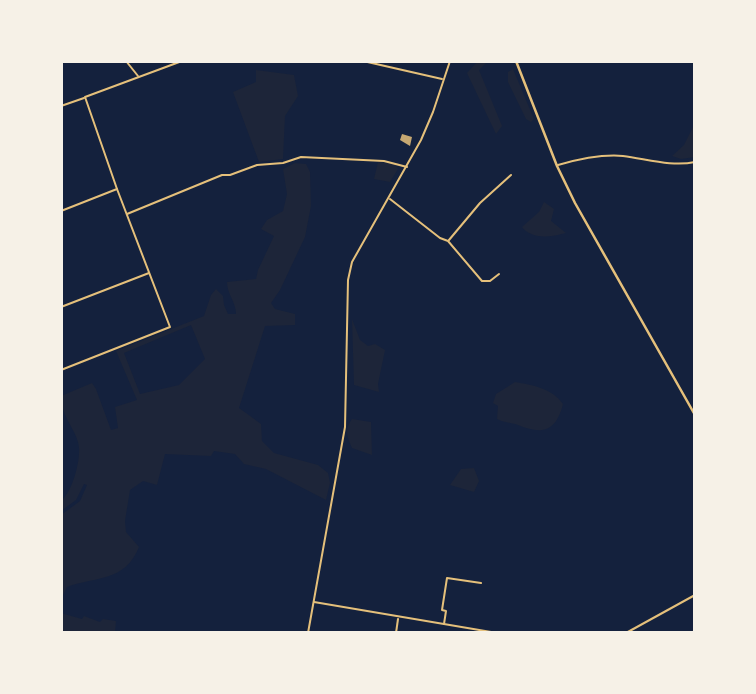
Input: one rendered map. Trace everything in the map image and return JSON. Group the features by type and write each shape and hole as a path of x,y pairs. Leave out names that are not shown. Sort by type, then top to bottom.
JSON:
{"main road":[{"path":"516,61 557,166 591,233 695,415"}],"street":[{"path":"126,61 139,77"},
{"path":"61,106 182,61"},
{"path":"363,61 443,80"},
{"path":"307,633 345,427 348,280 352,262 407,167 433,112 450,61"},
{"path":"61,370 170,327 85,97"},
{"path":"557,166 585,158 620,156 668,163 695,162"},
{"path":"127,214 222,175 301,157 384,161 407,167"},
{"path":"448,241 480,202 511,175"},
{"path":"61,211 117,189"},
{"path":"389,198 440,238 448,241 482,281 491,281 499,274"},
{"path":"61,307 150,273"},
{"path":"444,625 446,611 442,610 447,578 481,583"},
{"path":"628,632 695,595"},
{"path":"313,602 497,633"},
{"path":"396,633 398,618"}],"shaded area":[{"path":"478,61 488,61 479,70 502,126 496,134 467,73"},
{"path":"513,69 534,119 531,122 526,119 508,82 508,72"},
{"path":"256,70 294,75 298,96 285,116 283,159 259,162 233,92 256,82"},
{"path":"695,123 695,157 681,159 672,156 684,145"},
{"path":"378,162 395,164 398,169 390,182 374,179"},
{"path":"295,163 306,164 310,172 311,206 305,237 271,303 275,309 295,314 295,325 265,326 239,408 261,424 262,441 274,453 318,465 328,473 330,483 326,500 266,469 244,464 235,454 214,451 211,456 165,454 157,485 143,481 130,490 126,532 139,547 133,558 118,572 109,576 67,587 61,599 61,515 80,501 87,485 84,484 76,500 61,511 61,501 75,477 79,448 61,396 92,383 111,430 118,428 115,407 137,400 116,351 204,316 211,295 216,289 223,296 228,314 236,314 227,282 256,279 274,236 261,229 267,220 283,211 287,194 283,169","holes":["191,325 205,359 179,385 140,394 124,353"]},
{"path":"544,202 554,209 551,221 566,233 536,236 522,227 539,212"},
{"path":"352,319 360,340 368,346 375,344 385,350 378,384 379,392 354,385"},
{"path":"515,382 541,388 553,394 563,404 552,426 534,430 497,419 498,406 493,403 496,394"},
{"path":"352,419 371,422 372,455 352,448 347,433"},
{"path":"474,468 479,481 474,492 450,485 461,469"},
{"path":"61,613 82,619 84,616 100,622 103,619 116,621 115,633 61,633"}],"building":[{"path":"402,134 412,137 410,146 400,140"}]}
